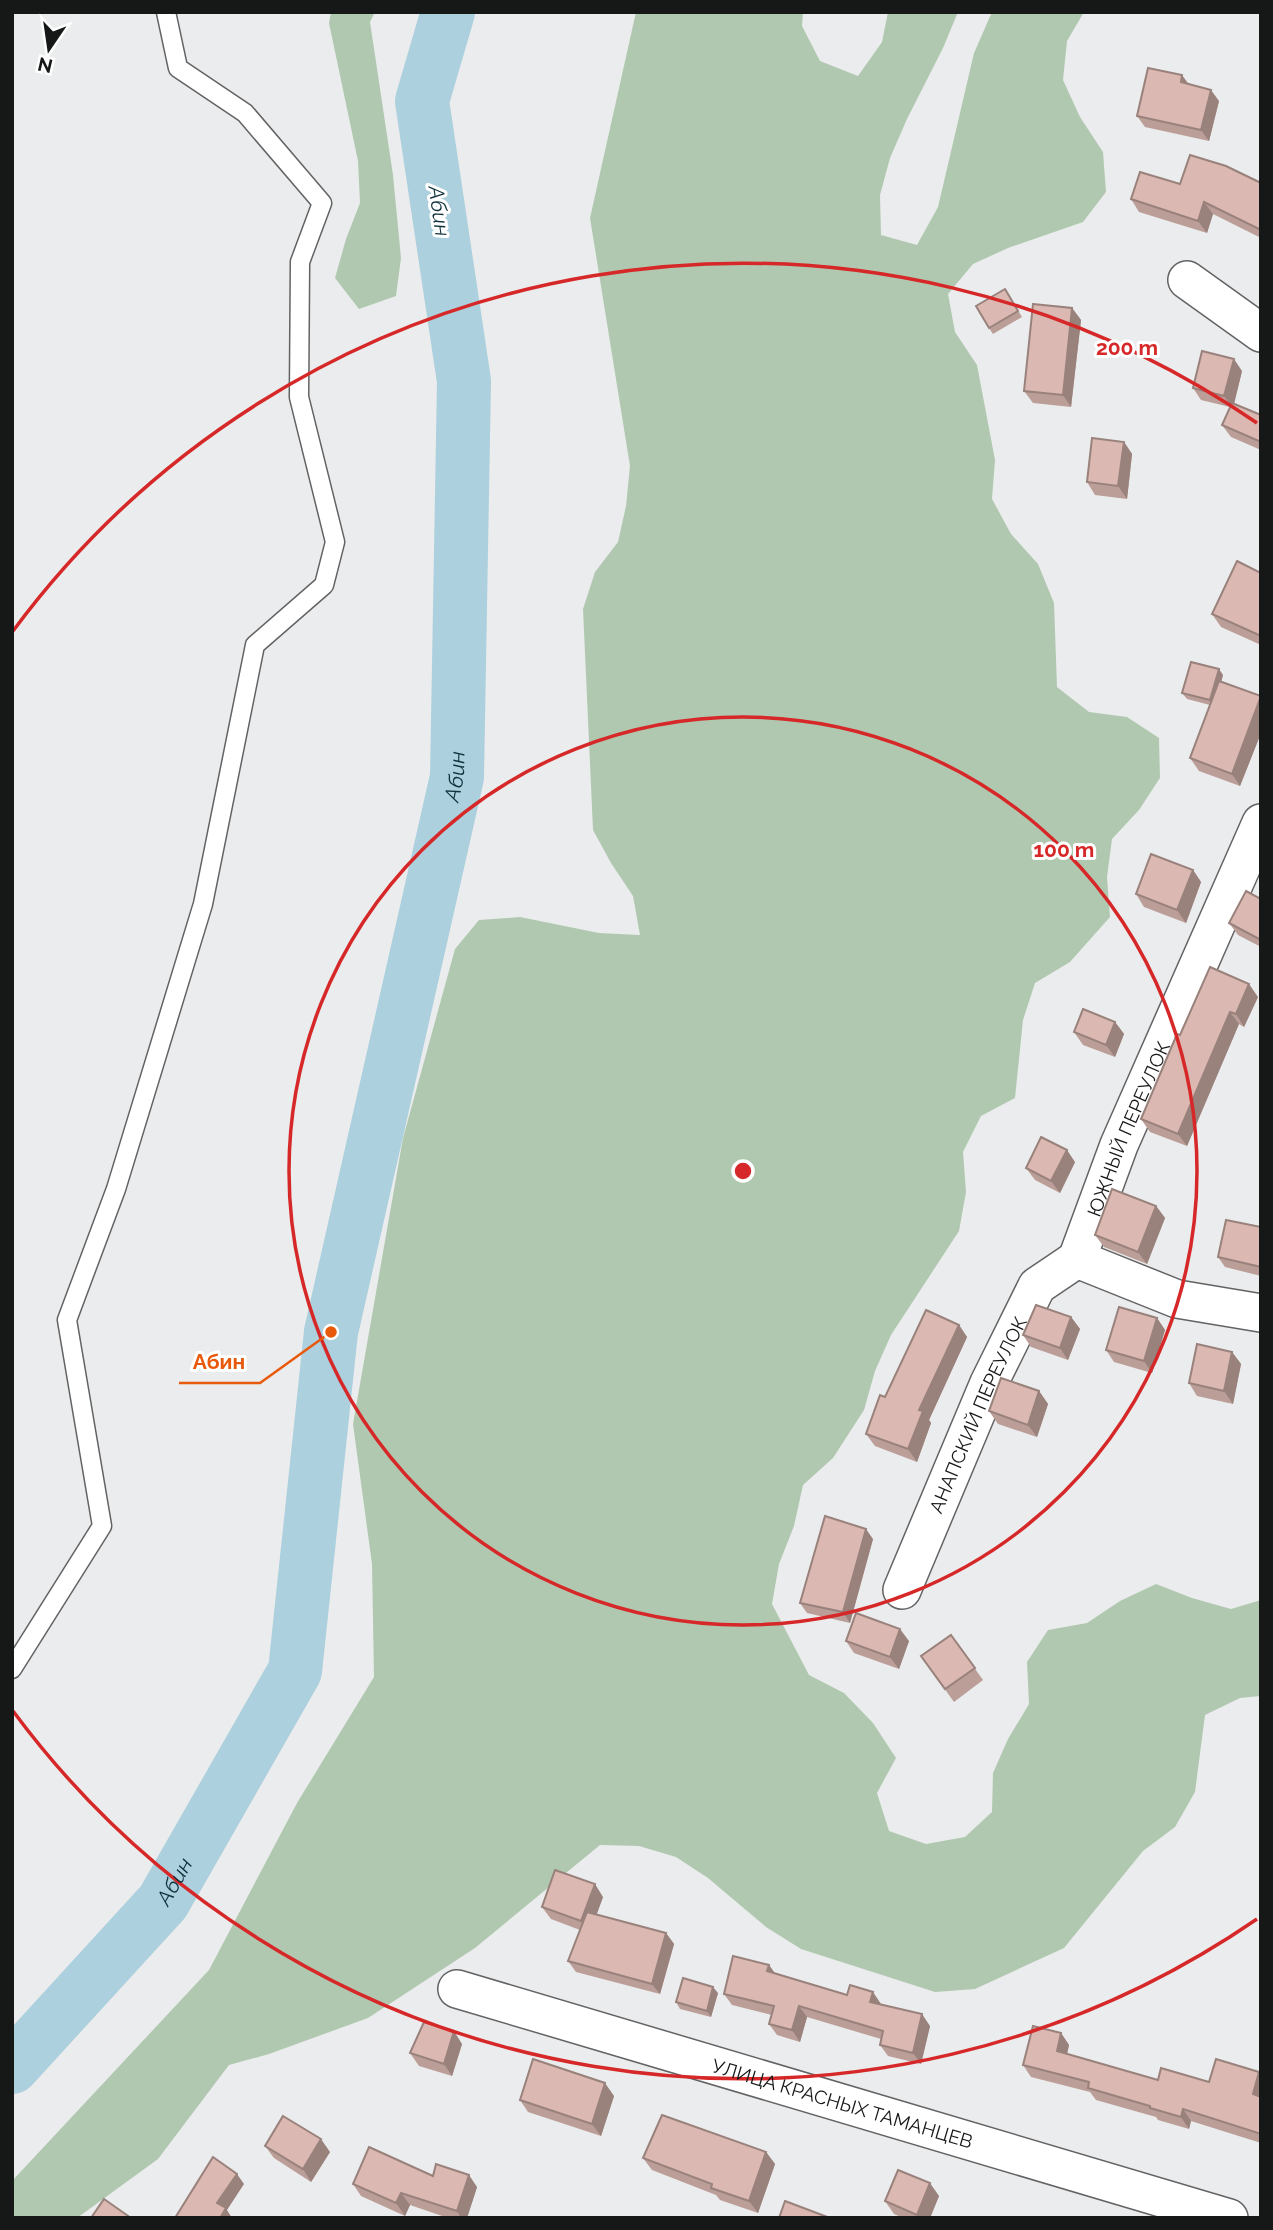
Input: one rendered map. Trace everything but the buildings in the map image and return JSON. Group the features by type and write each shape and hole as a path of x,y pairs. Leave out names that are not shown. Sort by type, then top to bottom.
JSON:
{"street":[{"path":"1187,280 1261,333"},
{"name":"ЮЖНЫЙ ПЕРЕУЛОК","path":"1077,1259 1119,1145 1261,823"},
{"path":"1077,1259 1177,1299 1261,1313"},
{"name":"АНАПСКИЙ ПЕРЕУЛОК","path":"902,1590 989,1383 1037,1286 1077,1259"},
{"name":"УЛИЦА КРАСНЫХ ТАМАНЦЕВ","path":"457,1989 1183,2211 1229,2218"}],"lane":[{"path":"12,1669 102,1527 67,1320 116,1189 203,904 256,645 324,585 335,542 299,397 300,262 322,203 245,113 178,68 166,12"}],"green space":[{"path":"331,12 375,12 370,22 393,175 401,258 396,296 359,309 335,278 360,203 358,161 329,23"},
{"path":"636,12 803,12 802,26 820,61 858,76 882,42 888,12 958,12 890,158 880,195 881,235 917,245 938,207 974,53 992,12 1084,12 1067,41 1063,80 1080,117 1103,152 1106,192 1083,222 1008,248 973,264 948,294 955,332 977,365 995,460 992,499 1011,534 1038,564 1054,603 1057,687 1089,712 1127,717 1159,738 1160,778 1139,810 1112,839 1107,877 1110,917 1070,962 1035,983 1023,1020 1015,1098 981,1116 963,1152 966,1192 959,1231 891,1335 875,1371 864,1410 833,1458 803,1485 794,1526 779,1564 772,1604 809,1675 844,1693 873,1723 896,1758 877,1793 889,1831 926,1844 965,1837 992,1812 993,1773 1008,1739 1029,1704 1027,1662 1048,1630 1087,1623 1120,1601 1156,1584 1231,1609 1261,1600 1261,1696 1240,1698 1205,1715 1195,1792 1175,1827 1143,1851 1064,1948 975,1989 935,1992 801,1949 766,1927 708,1878 676,1857 639,1846 600,1845 475,1948 368,2018 269,2054 229,2065 158,2159 77,2218 12,2218 12,2181 209,1970 297,1803 374,1677 372,1564 353,1424 403,1138 455,949 479,920 520,917 599,933 640,935 633,896 593,830 583,609 595,572 618,542 626,506 630,466 590,218"}],"waterway":[{"name":"Абин","path":"12,2067 163,1902 295,1671 331,1332 457,777 464,381 422,101 448,12"}],"place":[{"name":"Абин","path":"331,1332"}]}
